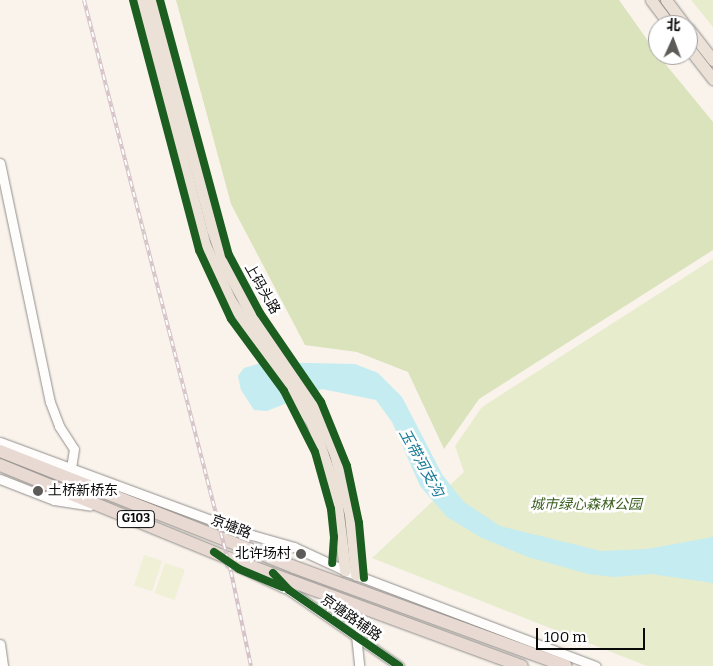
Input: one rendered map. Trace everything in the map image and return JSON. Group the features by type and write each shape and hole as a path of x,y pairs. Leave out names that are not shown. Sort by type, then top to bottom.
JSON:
{"highway":[{"name":"京塘路","path":"0,451 70,473 303,571 566,666"},
{"name":"京塘路","path":"0,466 114,510 214,552 522,666"}],"main road":[{"name":"上码头路","path":"142,0 176,115 196,192 205,245 230,300 312,423 335,490 345,570"},
{"name":"上码头路","path":"152,0 176,115"},
{"path":"651,0 662,15"},
{"path":"666,0 677,15"},
{"path":"698,41 713,60"},
{"path":"698,60 713,79"},
{"name":"上码头路","path":"196,192 235,287 316,410 335,454 350,514 356,575"}],"street":[{"path":"0,163 50,402 59,426 74,449 70,473"},
{"path":"0,442 70,473 294,547 356,575 596,666"},
{"path":"0,480 54,500 114,510"},
{"name":"京塘路辅路","path":"214,552 239,569 289,590"},
{"name":"京塘路辅路","path":"272,574 289,590 399,666"},
{"path":"356,636 359,666"},
{"path":"0,644 3,666"}],"green space":[{"path":"176,0 619,0 648,41 648,65 666,65 713,122 713,250 479,399 444,449 408,372 357,352 305,345 231,204"},
{"path":"691,0 713,0 713,27"},
{"name":"城市绿心森林公园","path":"713,259 713,666 647,666 372,558 464,472 455,446 482,407"},
{"path":"144,555 162,561 152,591 134,585"},
{"path":"165,563 185,570 174,600 155,593"}],"water":[{"name":"玉带河支沟","path":"264,362 355,364 378,373 402,397 442,474 455,491 464,502 500,526 601,551 647,549 713,537 713,583 651,574 614,577 588,574 528,557 482,538 447,517 420,486 392,422 376,400 322,389 267,411 254,410 241,390 238,376 244,368"}],"railway":[{"path":"84,0 231,572 251,666"}],"cycle path":[{"path":"133,0 199,250 231,319 284,391 315,452 331,509 334,537 332,563"},
{"path":"160,0 229,255 260,313 321,402 347,466 359,523 364,578"},
{"path":"214,552 239,569 282,587"},
{"path":"273,573 289,590 399,666"}],"place":[{"name":"土桥新桥东","path":"38,491"},
{"name":"北许场村","path":"301,554"}]}
